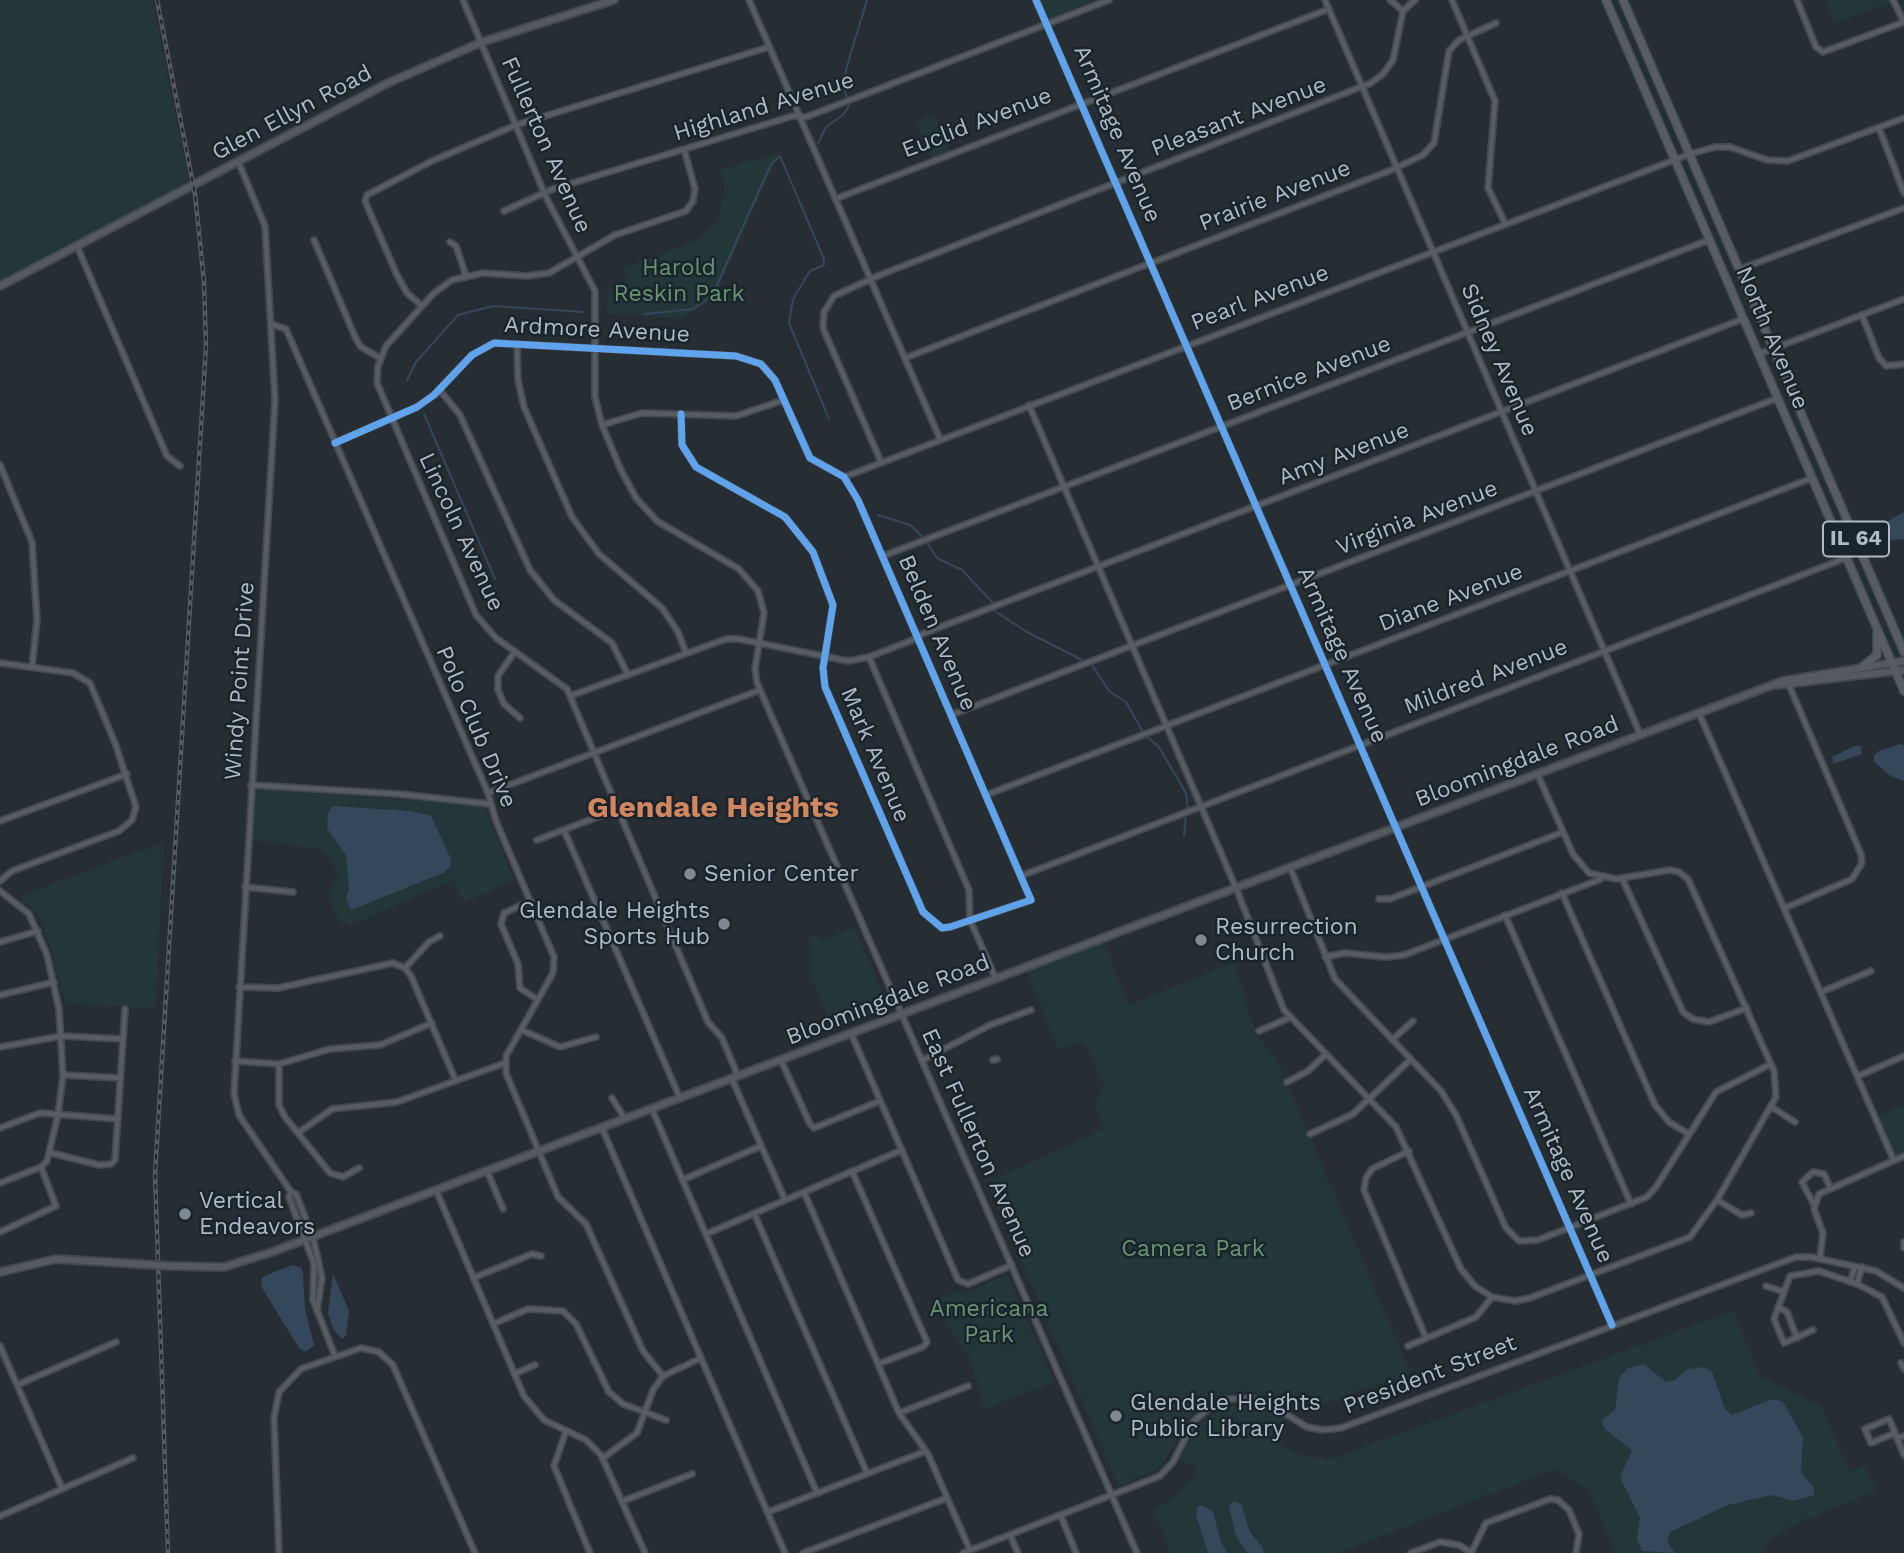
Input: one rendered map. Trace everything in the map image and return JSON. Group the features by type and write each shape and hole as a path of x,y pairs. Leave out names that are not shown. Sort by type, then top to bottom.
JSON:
{"main road":[{"name":"Glen Ellyn Road","path":"0,286 390,82 482,42 614,0"},
{"name":"North Avenue","path":"1606,0 1904,691"},
{"name":"North Avenue","path":"1623,0 1904,652"},
{"path":"1862,667 1877,655 1877,629"},
{"name":"Bloomingdale Road","path":"1776,685 1893,667 1904,661"},
{"name":"Bloomingdale Road","path":"0,1272 56,1259 171,1266 229,1266 539,1152 1699,712 1801,676 1862,667 1893,667 1904,670"}],"street":[{"name":"Fullerton Avenue","path":"463,0 545,193 596,298 594,388 602,425 630,488 651,515 677,534 739,569 755,584 763,607 755,672 760,690"},
{"path":"749,0 940,439"},
{"name":"Armitage Avenue","path":"1036,0 1612,1325"},
{"name":"Highland Avenue","path":"503,211 545,193 845,102 1109,0"},
{"name":"Sidney Avenue","path":"1325,0 1640,734"},
{"path":"1390,0 1403,11 1415,0"},
{"path":"1452,0 1495,101 1488,188 1505,223"},
{"path":"1797,0 1816,47 1823,52 1904,22 1894,0"},
{"name":"Euclid Avenue","path":"835,199 1329,9"},
{"name":"Pleasant Avenue","path":"881,462 822,321 826,305 834,296 870,279 1377,80 1393,60 1403,11"},
{"name":"Prairie Avenue","path":"905,358 1423,155 1434,143 1449,51 1468,35 1496,23"},
{"path":"422,306 399,281 365,201 367,195 421,166 516,125 769,47"},
{"name":"Pearl Avenue","path":"844,477 1690,154 1715,147 1730,147 1767,160 1788,162 1904,118"},
{"path":"1879,128 1904,192"},
{"path":"314,240 356,339 361,347 380,358 422,306 445,284 466,276 541,275 554,271 615,235 686,211 693,201 695,189 684,149"},
{"name":"Windy Point Drive","path":"238,161 265,226 274,424 234,1094 239,1115 291,1192 293,1205 310,1238"},
{"path":"1740,269 1904,208"},
{"name":"Bernice Avenue","path":"883,556 1709,240"},
{"path":"450,242 456,246 466,276"},
{"path":"77,246 167,456 180,466"},
{"path":"1759,354 1904,299"},
{"path":"1862,315 1886,366 1904,364"},
{"name":"Amy Avenue","path":"570,696 726,639 760,643 848,662 869,657 1098,566 1744,319"},
{"name":"Polo Club Drive","path":"271,324 286,329 488,793 490,804 555,966 505,1063"},
{"name":"Ardmore Avenue","path":"335,443 417,407 478,350 502,342 736,356 754,360 773,376 784,400"},
{"path":"517,344 521,398 567,508 599,554 662,608 678,632 686,653"},
{"name":"Lincoln Avenue","path":"380,358 376,375 379,391 473,609 490,632 565,686 708,1022 722,1038 761,1146 785,1200"},
{"path":"439,389 460,415 530,570 559,605 612,643 628,674"},
{"name":"Virginia Avenue","path":"951,715 1778,398"},
{"path":"602,425 642,412 736,416 784,400 810,458 844,477"},
{"path":"1029,405 1289,1018 1396,1127 1458,1264 1468,1280 1492,1297 1523,1300 1687,1239 1699,1229 1773,1108 1777,1086 1772,1064 1688,879 1679,872 1670,870 1622,878 1602,878 1397,957 1345,953 1325,957"},
{"name":"Mark Avenue","path":"681,414 682,445 696,467 785,517 813,552 833,601 825,657 825,687 919,905 942,928 970,920"},
{"path":"0,465 32,542 37,620 32,667"},
{"name":"Belden Avenue","path":"844,477 858,500 883,556 1031,900 970,920"},
{"name":"Diane Avenue","path":"985,795 1812,478"},
{"name":"Mildred Avenue","path":"1021,876 1846,558"},
{"path":"515,651 498,676 498,690 504,704 520,718"},
{"path":"869,657 969,890 970,920 996,979"},
{"path":"0,663 73,673 90,683 127,774 136,807 126,826 12,871 0,881"},
{"path":"1785,908 1852,879 1861,868 1861,854 1789,685"},
{"path":"488,793 760,690"},
{"name":"East Fullerton Avenue","path":"760,690 1137,1553"},
{"path":"1699,712 1894,1161"},
{"path":"1536,773 1584,870 1602,878"},
{"path":"0,821 127,774"},
{"path":"251,785 398,794 490,804"},
{"path":"537,840 616,810"},
{"path":"564,830 680,1098"},
{"path":"1379,899 1390,899 1563,832"},
{"path":"1290,867 1325,957 1338,982 1441,1091 1456,1115 1504,1226 1514,1238 1528,1242 1642,1200 1656,1188 1716,1092 1772,1064"},
{"path":"1622,878 1683,1012 1693,1019 1709,1022 1747,1008"},
{"path":"245,887 293,892"},
{"path":"0,891 29,914 38,930 54,982 62,1035 63,1075 51,1153 41,1167 0,1184"},
{"path":"1562,893 1654,1105 1669,1122 1689,1134"},
{"path":"531,901 504,913 501,924 518,964 520,988 538,1000"},
{"path":"1505,915 1631,1204"},
{"path":"0,942 38,930"},
{"path":"405,968 429,942 440,936"},
{"path":"239,987 281,987 387,963 405,968 417,986 456,1079"},
{"path":"1821,992 1871,971"},
{"path":"0,995 54,982"},
{"path":"51,1153 99,1165 111,1164 115,1160 125,1009"},
{"path":"923,1060 990,1025 1031,1010"},
{"path":"1259,1031 1289,1018"},
{"path":"1392,1040 1413,1021"},
{"path":"235,1061 279,1065 330,1049 380,1045 432,1023"},
{"path":"522,1030 560,1047 596,1037"},
{"path":"851,1033 962,1284 1012,1265"},
{"path":"0,1047 62,1035 122,1039"},
{"path":"1287,1082 1308,1071 1325,1055"},
{"path":"1858,1076 1904,1056"},
{"path":"1310,1134 1348,1118 1411,1059"},
{"path":"781,1060 814,1128 880,1101"},
{"path":"298,1133 335,1108 387,1104 505,1063 506,1073 558,1197 586,1224 643,1351 663,1376"},
{"path":"279,1065 279,1105 298,1133 325,1167 337,1177 349,1176 359,1168"},
{"path":"63,1075 120,1078"},
{"path":"612,1098 625,1119"},
{"path":"1773,1108 1795,1122"},
{"path":"652,1109 817,1493"},
{"path":"0,1128 40,1114 118,1119"},
{"path":"602,1128 785,1553"},
{"path":"682,1180 761,1146"},
{"path":"706,1234 902,1150"},
{"path":"1409,1151 1372,1169 1366,1178 1364,1190 1426,1338"},
{"path":"1814,1206 1819,1194 1830,1187 1904,1157"},
{"path":"0,1232 56,1206 41,1167"},
{"path":"487,1171 503,1209"},
{"path":"852,1171 926,1344 878,1364"},
{"path":"1820,1258 1823,1233 1802,1182 1813,1172 1824,1174 1830,1187"},
{"path":"436,1190 531,1409 544,1420 586,1440 603,1458 645,1553"},
{"name":"Windy Point Drive","path":"291,1192 296,1194 300,1203 310,1238"},
{"path":"804,1192 899,1413 926,1451 970,1550"},
{"path":"1717,1200 1742,1215 1751,1213"},
{"path":"293,1205 300,1203"},
{"path":"754,1213 867,1474"},
{"path":"310,1238 314,1264 313,1300 335,1356"},
{"path":"1904,1242 1904,1248"},
{"path":"473,1279 532,1254 541,1256"},
{"name":"President Street","path":"963,1553 1164,1474 1174,1462 1194,1421 1222,1402 1241,1398 1261,1401 1307,1427 1337,1429 1788,1259 1803,1256 1876,1271 1904,1288"},
{"path":"1850,1282 1856,1266"},
{"path":"1857,1284 1862,1267"},
{"path":"1813,1330 1797,1338 1782,1341 1774,1319 1790,1276 1819,1271 1876,1293 1886,1302 1904,1343"},
{"path":"1766,1286 1784,1292"},
{"path":"1408,1346 1476,1317 1492,1297"},
{"path":"1778,1307 1787,1312 1797,1338"},
{"path":"493,1324 533,1308 564,1311 576,1324 609,1392 623,1404 666,1420"},
{"path":"17,1385 116,1342"},
{"path":"0,1346 62,1488"},
{"path":"279,1553 275,1404 280,1391 294,1374 353,1349 368,1348 390,1361 475,1553"},
{"path":"603,1458 636,1433 653,1390 663,1376 701,1358"},
{"path":"514,1374 535,1365"},
{"path":"899,1413 968,1386"},
{"path":"1903,1452 1896,1436 1889,1419 1865,1429 1871,1443 1896,1436 1904,1436"},
{"path":"566,1430 554,1466 590,1553"},
{"path":"768,1512 926,1451"},
{"path":"0,1516 133,1458"},
{"path":"623,1501 692,1474"},
{"path":"803,1553 947,1498"},
{"path":"1411,1553 1440,1542 1459,1545 1471,1553 1486,1523 1550,1499 1564,1504 1569,1510 1579,1534 1576,1553"},
{"path":"1061,1516 1076,1553"},
{"path":"1010,1535 1018,1553"}],"green space":[{"path":"0,0 152,0 190,184 0,285"},
{"path":"1039,0 1096,0 1049,19"},
{"path":"1826,0 1889,0 1891,3 1834,23"},
{"path":"935,114 949,150 931,158 917,120"},
{"name":"Harold Reskin Park","path":"779,153 718,289 705,305 681,318 608,314 606,290 629,284 624,268 694,242 718,220 725,187 720,170"},
{"path":"254,789 477,805 485,808 514,880 464,902 452,880 351,925 340,921 330,902 328,895 337,877 337,869 329,856 320,849 248,839"},
{"path":"164,842 156,1008 66,1004 46,933 38,915 21,896"},
{"path":"854,928 889,1008 833,1029 809,973 809,939 818,934 821,941"},
{"name":"Camera Park","path":"1105,943 1128,1006 1233,963 1245,993 1248,1012 1261,1041 1277,1059 1410,1372 1297,1414 1277,1401 1254,1393 1235,1392 1215,1398 1186,1420 1162,1467 1119,1486 987,1183 1104,1129 1095,1104 1104,1086 1089,1049 1078,1042 1058,1050 1027,972"},
{"path":"1904,1105 1904,1155 1894,1159 1876,1117"},
{"name":"Americana Park","path":"1007,1274 1054,1382 984,1409 970,1357 951,1331 937,1299 957,1291 959,1295 973,1290"},
{"path":"1733,1311 1759,1376 1822,1407 1849,1472 1866,1465 1876,1491 1795,1524 1769,1541 1764,1553 1615,1553 1589,1490 1555,1469 1337,1553 1171,1553 1153,1509 1166,1504 1193,1478 1198,1468 1180,1460 1188,1441 1201,1422 1226,1407 1246,1404 1265,1409 1283,1419 1270,1439 1295,1453 1329,1460"}],"water":[{"path":"1904,512 1904,539 1890,540 1886,536 1886,522"},
{"path":"1904,745 1904,781 1889,775 1874,761 1874,755 1879,751"},
{"path":"1855,746 1861,746 1862,754 1833,764 1832,757"},
{"path":"333,806 410,811 431,816 451,859 450,867 443,873 351,910 346,899 349,890 346,855 327,828 328,813"},
{"path":"293,1265 302,1268 305,1309 314,1345 306,1352 299,1348 261,1286 262,1278"},
{"path":"333,1274 349,1311 343,1339 334,1331 328,1313"},
{"path":"1645,1365 1666,1382 1675,1380 1688,1369 1705,1367 1712,1372 1725,1409 1732,1415 1772,1399 1783,1402 1803,1437 1801,1473 1814,1488 1814,1495 1794,1501 1771,1495 1728,1505 1670,1532 1667,1542 1675,1553 1642,1551 1637,1539 1640,1518 1620,1477 1632,1450 1602,1424 1603,1419 1615,1410 1619,1378 1628,1368"},
{"path":"1234,1501 1241,1504 1250,1532 1263,1548 1263,1553 1248,1553 1236,1536 1229,1506"},
{"path":"1202,1505 1213,1512 1221,1542 1227,1553 1208,1553 1196,1515 1197,1507"}],"waterway":[{"path":"847,98 843,86 847,66 867,0"},
{"path":"818,143 826,127 844,114 849,105"},
{"path":"646,314 693,309 706,300 716,287 771,164 780,156 824,259 824,265 810,271 793,299 789,323 829,419"},
{"path":"407,380 416,362 458,315 493,306 583,312"},
{"path":"424,414 495,579"},
{"path":"878,515 910,525 923,537"},
{"path":"927,543 937,558 962,570 993,603"},
{"path":"995,611 1027,632 1084,661"},
{"path":"1092,665 1109,691 1126,702 1143,732"},
{"path":"1146,736 1159,747 1186,793 1188,809"},
{"path":"1184,835 1186,814"}],"railway":[{"path":"157,0 195,194 204,282 206,346 155,1174 168,1553"}],"cycle path":[{"path":"1036,0 1612,1325"},
{"path":"335,443 417,407 434,395 472,355 494,343 736,356 761,364 775,380 810,458 844,477 858,500 1031,900 942,928 923,912 825,687 823,668 833,605 813,552 785,517 696,467 682,445 681,414"}],"place":[{"name":"Senior Center","path":"690,874"},
{"name":"Glendale Heights Sports Hub","path":"724,924"},
{"name":"Resurrection Church","path":"1201,940"},
{"name":"Vertical Endeavors","path":"185,1214"},
{"name":"Glendale Heights Public Library","path":"1116,1416"}],"district":[{"name":"Glendale Heights","path":"713,808"}]}
